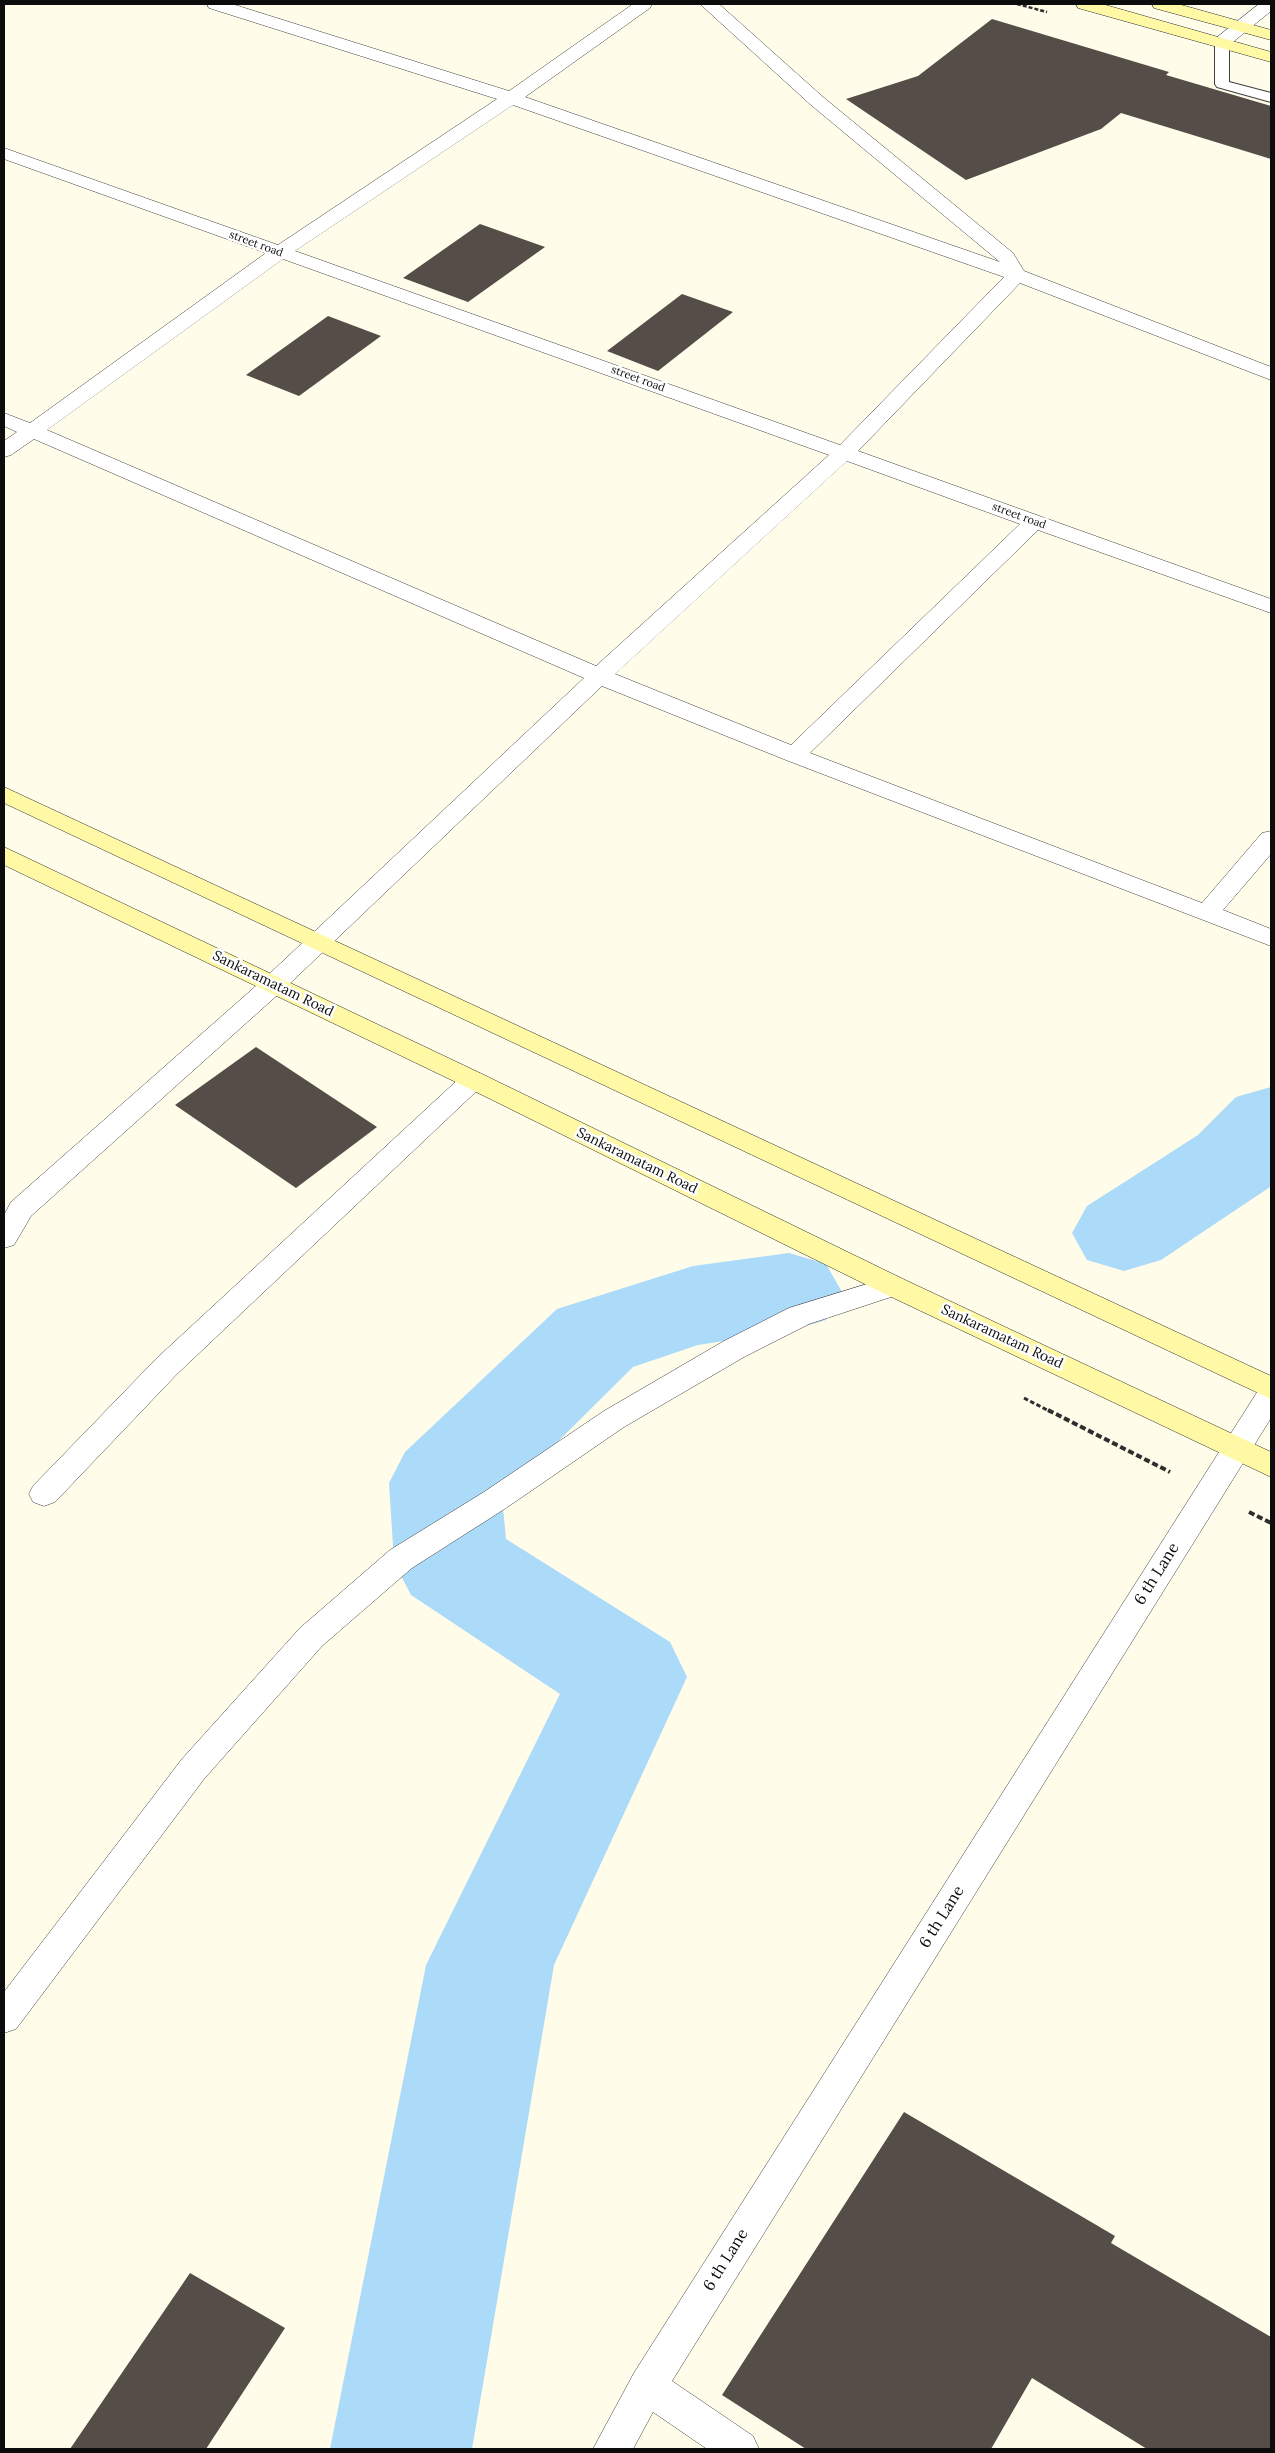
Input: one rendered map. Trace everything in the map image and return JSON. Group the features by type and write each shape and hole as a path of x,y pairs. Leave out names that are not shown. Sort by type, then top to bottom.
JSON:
{"main road":[{"path":"1084,4 1271,57"},
{"path":"1160,4 1271,35"},
{"path":"4,794 1271,1388"},
{"name":"Sankaramatam Road","path":"4,855 473,1080 893,1286 1271,1465"}],"street":[{"path":"215,4 511,98 1017,275 1271,374"},
{"path":"4,452 280,252 511,98 644,4"},
{"path":"709,4 817,101 1006,257 1017,275"},
{"path":"1222,42 1270,4"},
{"path":"262,19 280,9"},
{"name":"street road","path":"4,153 1271,606"},
{"path":"4,1238 21,1209 274,984 599,676 844,453 1017,275"},
{"path":"4,419 599,676 794,755 1271,938"},
{"path":"794,755 1034,522"},
{"path":"1207,913 1271,839"},
{"path":"44,1494 167,1366 473,1080"},
{"path":"4,2018 193,1769 311,1637 401,1559 495,1500 614,1419 734,1349 799,1316 893,1286"},
{"name":"6 th Lane","path":"612,2449 647,2386 1271,1394"},
{"path":"647,2386 740,2449"}],"lane":[{"path":"1222,42 1222,84 1271,98"}],"building":[{"path":"992,19 1169,72 1166,75 1271,106 1271,159 1121,113 1101,129 966,180 846,99 918,76"},
{"path":"480,224 545,247 468,302 403,278"},
{"path":"682,294 733,312 658,371 607,351"},
{"path":"328,316 381,336 299,396 246,375"},
{"path":"256,1047 377,1127 296,1188 175,1105"},
{"path":"904,2112 1115,2236 1111,2243 1271,2337 1271,2449 1147,2449 1032,2378 991,2449 806,2449 722,2395"},
{"path":"190,2273 285,2328 206,2449 70,2449"}],"waterway":[{"path":"1124,1233 1234,1161 1271,1122"},
{"path":"401,2449 490,1965 628,1677 451,1562 445,1483 595,1338 693,1306 789,1292"}]}
